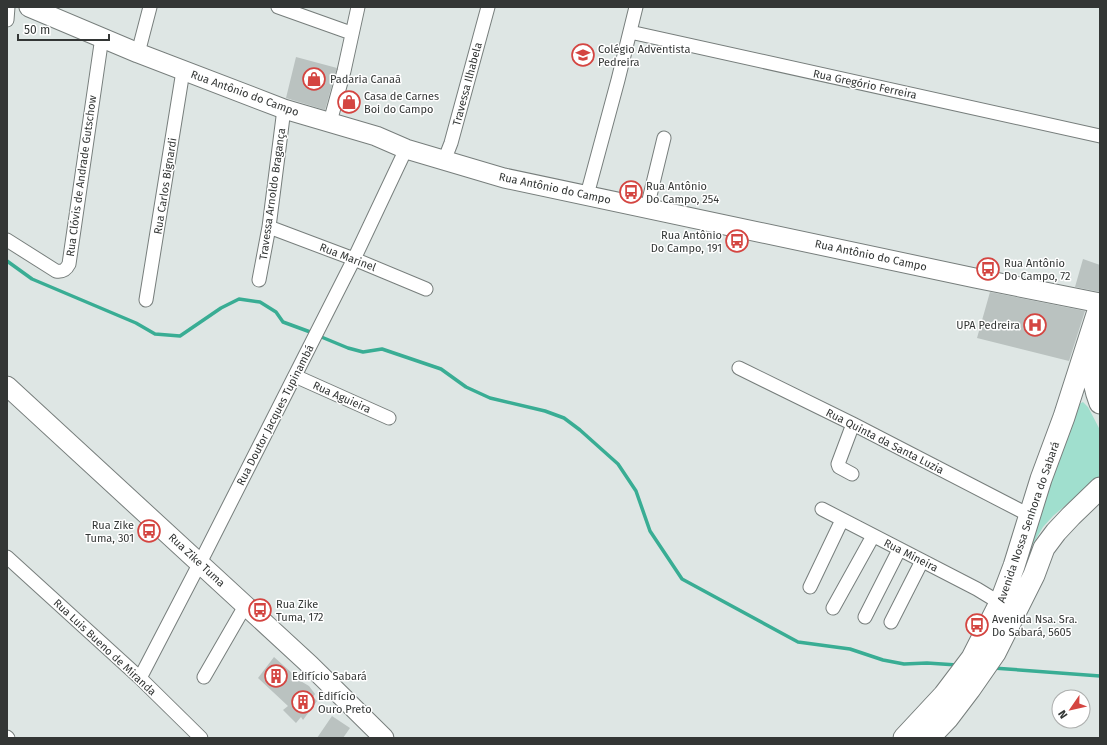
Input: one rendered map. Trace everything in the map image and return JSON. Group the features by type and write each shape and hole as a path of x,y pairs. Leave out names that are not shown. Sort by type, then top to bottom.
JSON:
{"main road":[{"path":"1100,305 1092,357 1097,395 1100,403"},
{"name":"Avenida Nossa Senhora do Sabará","path":"904,738 944,695 972,658 1000,603 1031,516 1100,305"},
{"name":"Avenida Nossa Senhora do Sabará","path":"929,738 948,718 995,653 1034,575 1044,548 1056,532 1100,488"},
{"path":"1071,516 1100,504"}],"street":[{"path":"7,20 8,7"},
{"name":"Rua Antônio do Campo","path":"28,7 138,53 284,108 376,136 406,149 504,178 1100,305"},
{"path":"138,53 150,7"},
{"path":"278,7 351,33"},
{"path":"330,122 344,71 351,33 358,7"},
{"name":"Travessa Ilhabela","path":"444,161 451,143 488,7"},
{"path":"587,195 615,94 636,7"},
{"name":"Rua Gregório Ferreira","path":"630,32 1100,136"},
{"name":"Rua Clóvis de Andrade Gutschow","path":"7,240 56,271 62,272 69,264 102,37"},
{"name":"Rua Carlos Bignardi","path":"146,300 184,71"},
{"name":"Travessa Arnoldo Bragança","path":"259,280 269,227 284,108"},
{"path":"647,208 664,138"},
{"name":"Rua Doutor Jacques Tupinambá","path":"140,678 354,259 406,149"},
{"name":"Rua Marinel","path":"269,227 354,259 426,289"},
{"name":"Rua Quinta da Santa Luzia","path":"739,368 853,424 1031,516"},
{"name":"Rua Aguieira","path":"295,376 389,418"},
{"name":"Rua Zike Tuma","path":"7,386 200,562 245,606 310,665 384,738"},
{"path":"852,474 839,468 838,464 853,424"},
{"name":"Rua Mineira","path":"822,509 977,589 1000,603"},
{"path":"810,587 842,520"},
{"path":"834,608 873,536"},
{"path":"865,617 899,550"},
{"name":"Rua Luis Bueno de Miranda","path":"7,557 140,678 201,738"},
{"path":"891,622 922,561"},
{"path":"204,677 245,606"}],"green space":[{"path":"1083,402 1088,407 1100,430 1100,476 1053,516 1043,527 1030,549 1027,547 1077,405"}],"building":[{"name":"Padaria Canaã","path":"296,57 337,68 325,110 286,98"},
{"name":"Casa de Carnes Boi do Campo","path":"346,93 355,96 350,112 342,109"},
{"path":"1083,259 1100,265 1100,292 1075,287"},
{"name":"UPA Pedreira","path":"990,292 1085,311 1069,361 977,338"},
{"path":"274,657 293,674 292,676 309,686 315,694 313,697 317,701 303,720 301,717 296,723 283,710 288,706 258,678"},
{"path":"332,716 350,728 343,738 317,738"}],"waterway":[{"path":"7,261 32,279 136,323 155,334 180,336 221,308 239,299 260,302 276,312 283,322 313,333"},
{"path":"319,336 348,348 363,352 382,349 441,369 466,387 490,398 545,411 564,418 580,430 618,464 636,491 650,531 682,579 798,642 850,649 883,660 904,664 927,663 957,665"},
{"path":"993,668 1100,676"}],"place":[{"name":"Colégio Adventista Pedreira","path":"583,55"},
{"name":"Padaria Canaã","path":"314,79"},
{"name":"Casa de Carnes Boi do Campo","path":"349,102"},
{"name":"Rua Antônio Do Campo, 254","path":"631,192"},
{"name":"Rua Antônio Do Campo, 191","path":"737,241"},
{"name":"Rua Antônio Do Campo, 72","path":"988,269"},
{"name":"UPA Pedreira","path":"1035,325"},
{"name":"Rua Zike Tuma, 301","path":"149,531"},
{"name":"Rua Zike Tuma, 172","path":"260,610"},
{"name":"Avenida Nsa. Sra. Do Sabará, 5605","path":"977,625"},
{"name":"Edifício Sabará","path":"276,676"},
{"name":"Edifício Ouro Preto","path":"303,702"}]}
